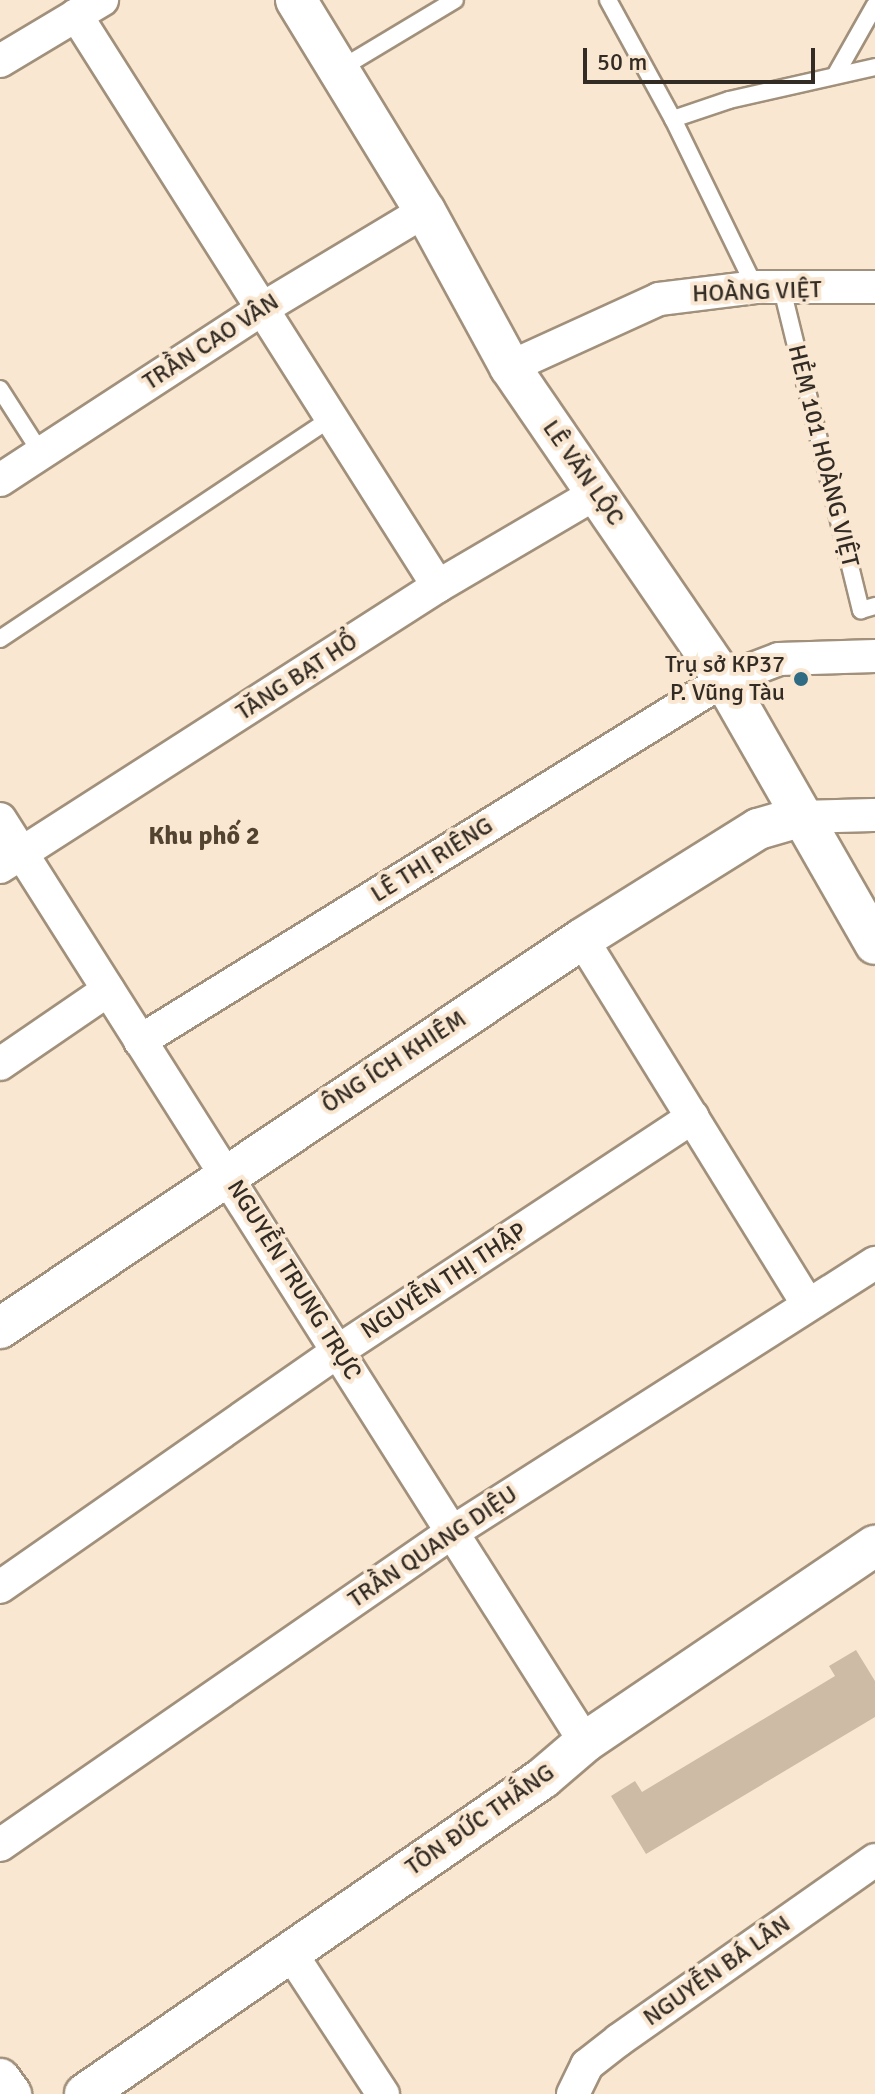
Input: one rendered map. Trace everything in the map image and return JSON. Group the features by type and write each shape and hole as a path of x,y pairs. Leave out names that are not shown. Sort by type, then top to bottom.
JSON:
{"street":[{"name":"LÊ VĂN LỘC","path":"296,0 425,211 510,367 724,680 799,817 875,944"},
{"path":"0,61 89,7 265,307 438,586"},
{"name":"TRẦN CAO VÂN","path":"0,480 265,307 425,211"},
{"name":"HOÀNG VIỆT","path":"510,367 659,299 768,288 875,287"},
{"name":"TĂNG BẠT HỔ","path":"11,861 438,586 598,492"},
{"name":"LÊ THỊ RIÊNG","path":"140,1041 724,680 779,659 875,656"},
{"path":"799,817 875,815"},
{"name":"ÔNG ÍCH KHIÊM","path":"0,1328 226,1172 582,939 758,829 799,817"},
{"name":"NGUYỄN TRUNG TRỰC","path":"0,819 11,861 108,990 585,1742"},
{"path":"582,939 808,1305"},
{"path":"0,1064 108,990"},
{"name":"NGUYỄN THỊ THẬP","path":"0,1587 338,1351 693,1117"},
{"name":"TRẦN QUANG DIỆU","path":"0,1845 451,1533 875,1263"},
{"name":"TÔN ĐỨC THẮNG","path":"85,2094 543,1778 585,1742 875,1546"},
{"name":"NGUYỄN BÁ LÂN","path":"573,2094 587,2065 619,2040 875,1860"},
{"path":"290,1952 383,2094"},
{"path":"0,2079 11,2094"}],"lane":[{"path":"339,70 455,0"},
{"path":"608,0 768,288"},
{"path":"836,74 875,5"},
{"path":"673,119 836,74 875,67"},
{"name":"HẺM 101 HOÀNG VIỆT","path":"768,288 861,610 875,606"},
{"path":"0,389 41,453"},
{"path":"0,639 333,417"}],"building":[{"path":"856,1650 875,1681 875,1717 646,1854 611,1796 635,1781 642,1792 835,1676 829,1666"}],"place":[{"name":"Trụ sở KP37 P. Vũng Tàu","path":"801,679"}],"district":[{"name":"Khu phố 2","path":"204,837"}]}
